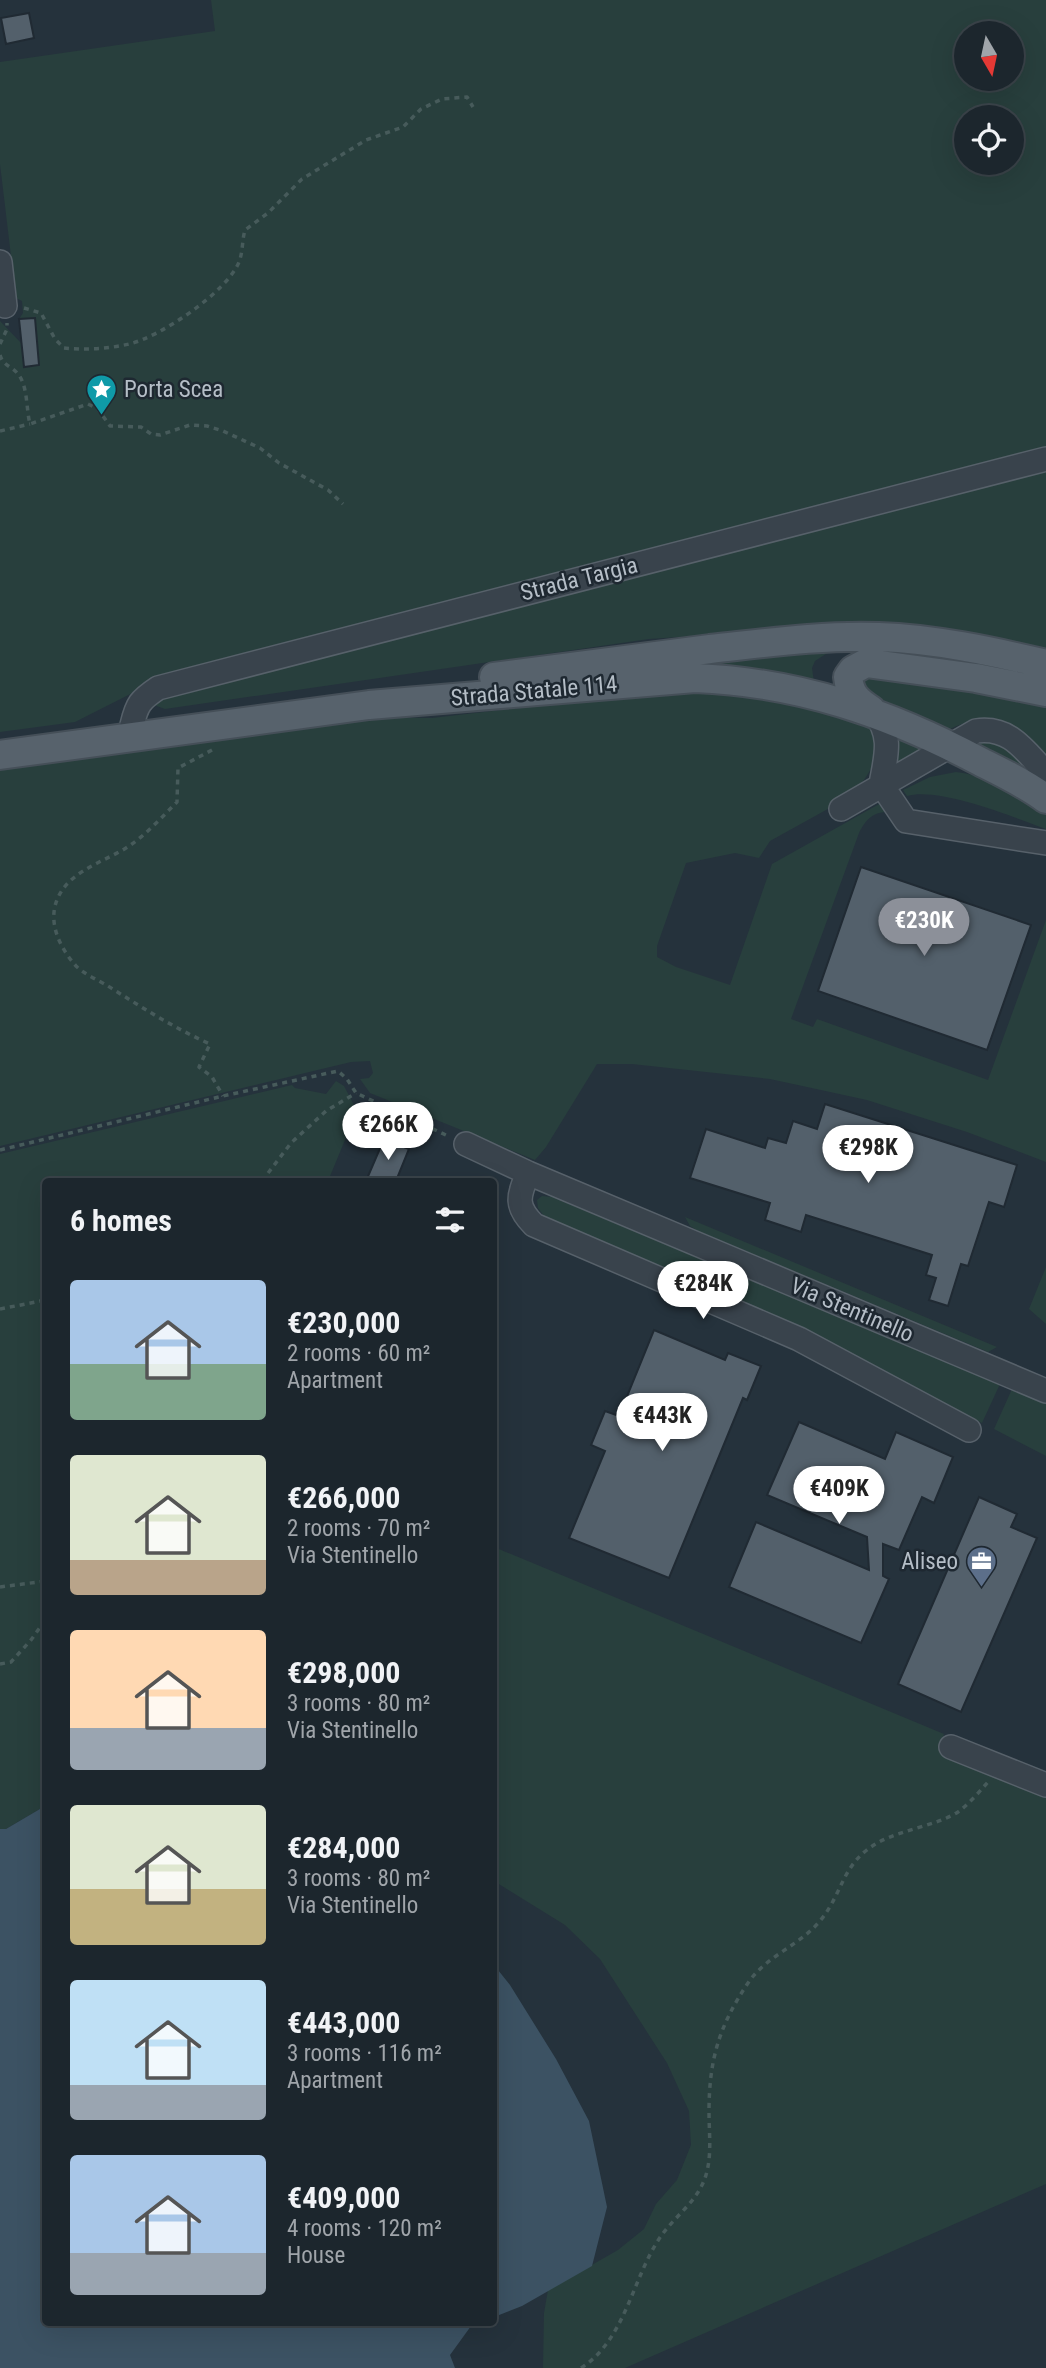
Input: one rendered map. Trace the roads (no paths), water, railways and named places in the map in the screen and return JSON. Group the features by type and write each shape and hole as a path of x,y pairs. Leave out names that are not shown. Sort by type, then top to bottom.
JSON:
{"main road":[{"name":"Strada Statale 114","path":"0,741 628,659 824,638 879,637 923,641 995,652 1046,664"},
{"path":"874,712 856,700 849,690 848,677 853,670 866,663 964,676 1046,692"},
{"name":"Strada Statale 114","path":"0,755 369,705 695,678 735,679 807,693 874,712 951,746 1033,789 1046,799"}],"street":[{"path":"0,262 5,306"},
{"name":"Strada Targia","path":"132,725 136,707 143,698 158,688 1046,459"},
{"path":"874,712 883,723 887,737 881,784 906,821 1046,843"},
{"path":"841,809 976,731 987,729 1004,732 1046,773"},
{"name":"Via Stentinello","path":"466,1144 528,1173 1046,1391"},
{"path":"528,1173 520,1193 523,1213 534,1225 799,1339 969,1430"},
{"path":"1005,1374 1046,1384"},
{"path":"951,1746 1046,1785"}],"water":[{"path":"42,1808 42,2326 471,2326 450,2355 455,2368 0,2368 0,1829 6,1829"},
{"path":"497,1969 556,2059 589,2121 607,2207 592,2266 522,2306 497,2316"}],"place":[{"name":"Porta Scea","path":"101,416"},
{"name":"Aliseo","path":"981,1588"}]}
